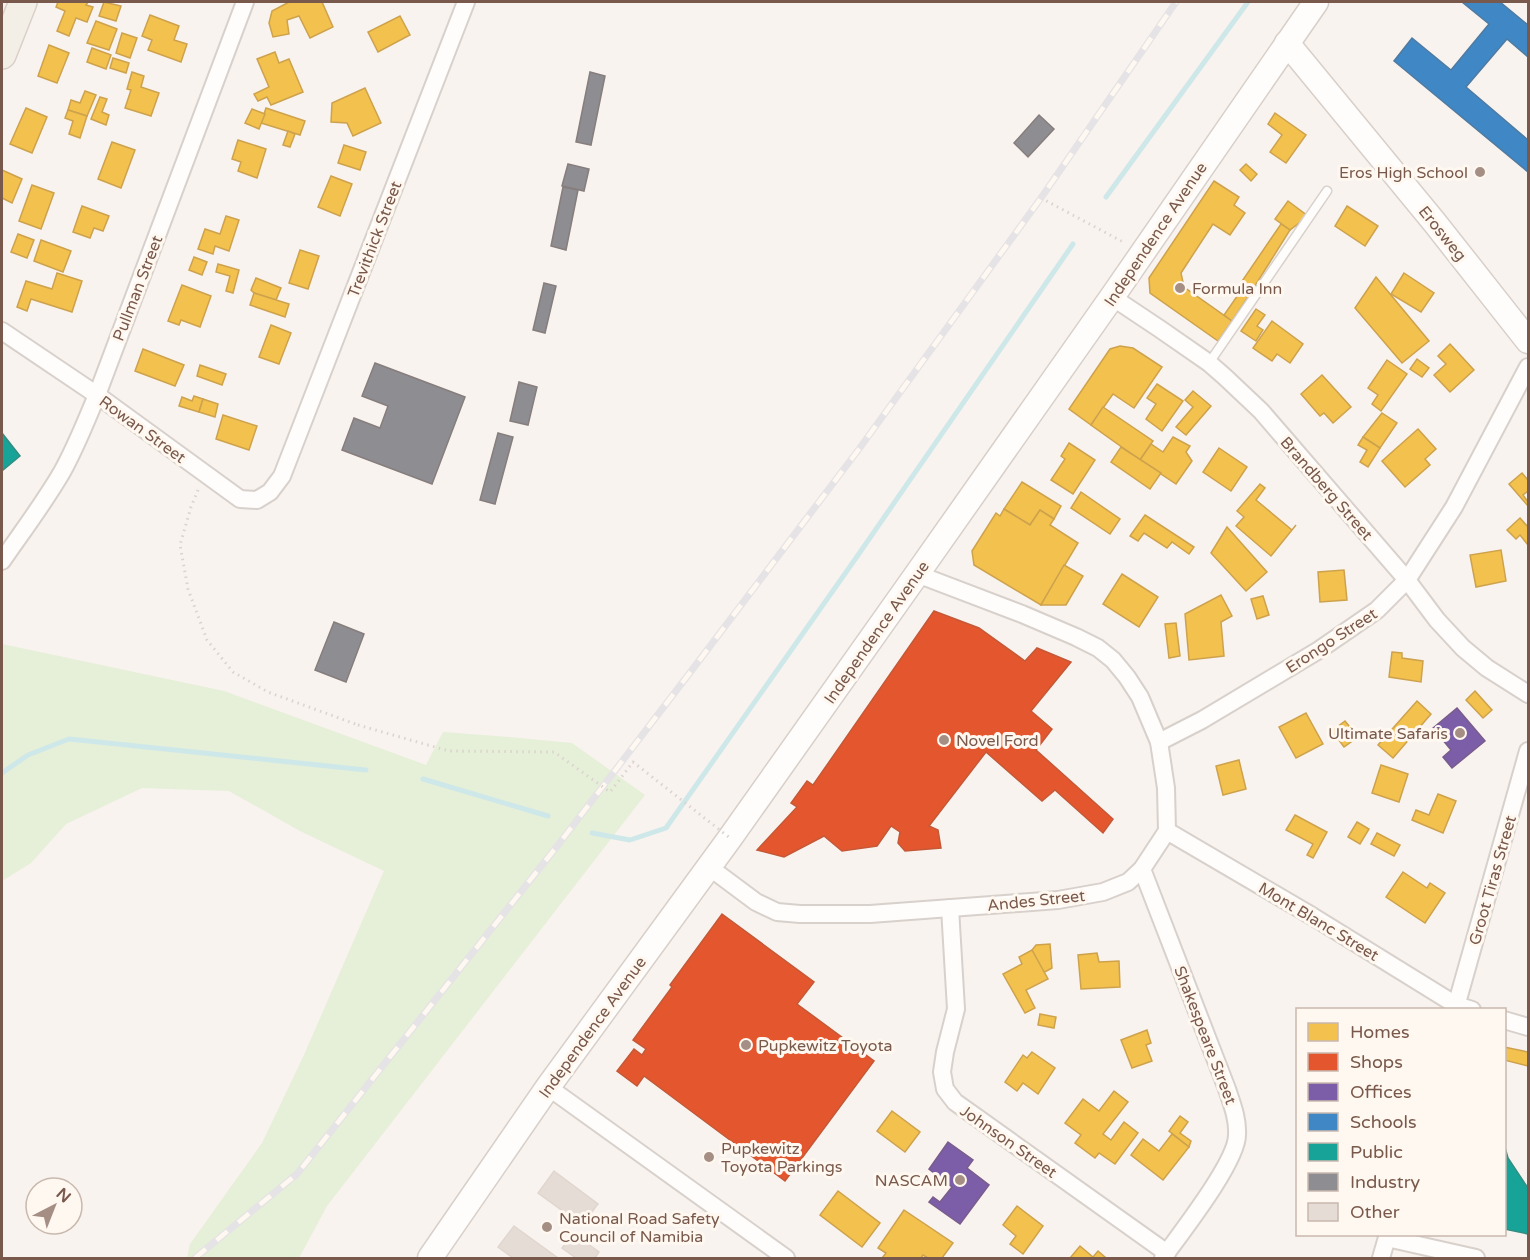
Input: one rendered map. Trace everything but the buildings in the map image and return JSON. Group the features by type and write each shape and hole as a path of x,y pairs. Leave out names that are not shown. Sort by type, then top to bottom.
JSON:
{"main road":[{"path":"2,55 23,2"},
{"name":"Independence Avenue","path":"430,1258 548,1087 730,838 917,574 1316,2"},
{"name":"Erosweg","path":"1287,43 1435,223 1528,341"}],"street":[{"name":"Trevithick Street","path":"282,476 466,2"},
{"name":"Pullman Street","path":"2,561 61,473 78,441 97,395 240,3"},
{"name":"Brandberg Street","path":"1112,297 1209,363 1261,411 1463,648 1488,668 1528,694"},
{"name":"Rowan Street","path":"2,331 97,395 240,499 257,500 270,492 282,476"},
{"name":"Erongo Street","path":"1159,742 1202,720 1319,650 1377,610 1407,580 1454,507 1528,367"},
{"path":"917,574 1076,636 1098,648 1113,660 1140,697 1159,742 1166,788 1167,831"},
{"name":"Groot Tiras Street","path":"1461,1008 1528,751"},
{"name":"Andes Street","path":"709,867 756,902 777,912 870,914 1059,900 1103,892 1128,882 1142,869 1167,831"},
{"name":"Mont Blanc Street","path":"1167,831 1312,916 1461,1008"},
{"name":"Shakespeare Street","path":"1142,869 1227,1089 1236,1116 1238,1137 1231,1156 1210,1192 1165,1256"},
{"name":"Johnson Street","path":"950,908 956,1009 942,1072 945,1089 955,1102 1165,1256"},
{"path":"1506,1021 1528,1027"},
{"path":"548,1087 786,1258"},
{"path":"1381,1258 1387,1236 1476,1258"}],"lane":[{"path":"1209,363 1327,191"}],"path":[{"path":"1041,198 1142,252"},
{"path":"206,474 191,507 180,545 189,589 207,639 232,672 268,692 358,725 449,751 554,753 610,792 633,762 730,838"}],"green space":[{"path":"2,644 224,691 426,765 443,732 572,743 645,795 327,1206 299,1258 187,1258 190,1244 262,1143 304,1055 384,871 300,831 229,791 142,788 66,824 31,863 2,881"}],"waterway":[{"path":"1106,197 1248,2"},
{"path":"592,833 630,840 666,828 1073,244"},
{"path":"2,773 28,755 69,739 366,770"},
{"path":"423,779 548,816"}],"railway":[{"path":"195,1258 297,1174 558,845 859,449 1041,198 1176,2"}],"place":[{"name":"Eros High School","path":"1480,172"},
{"name":"Formula Inn","path":"1180,288"},
{"name":"Ultimate Safaris","path":"1460,733"},
{"name":"Novel Ford","path":"944,740"},
{"name":"Pupkewitz Toyota","path":"746,1045"},
{"name":"Pupkewitz Toyota Parkings","path":"709,1157"},
{"name":"NASCAM","path":"960,1180"},
{"name":"National Road Safety Council of Namibia","path":"547,1227"}]}
